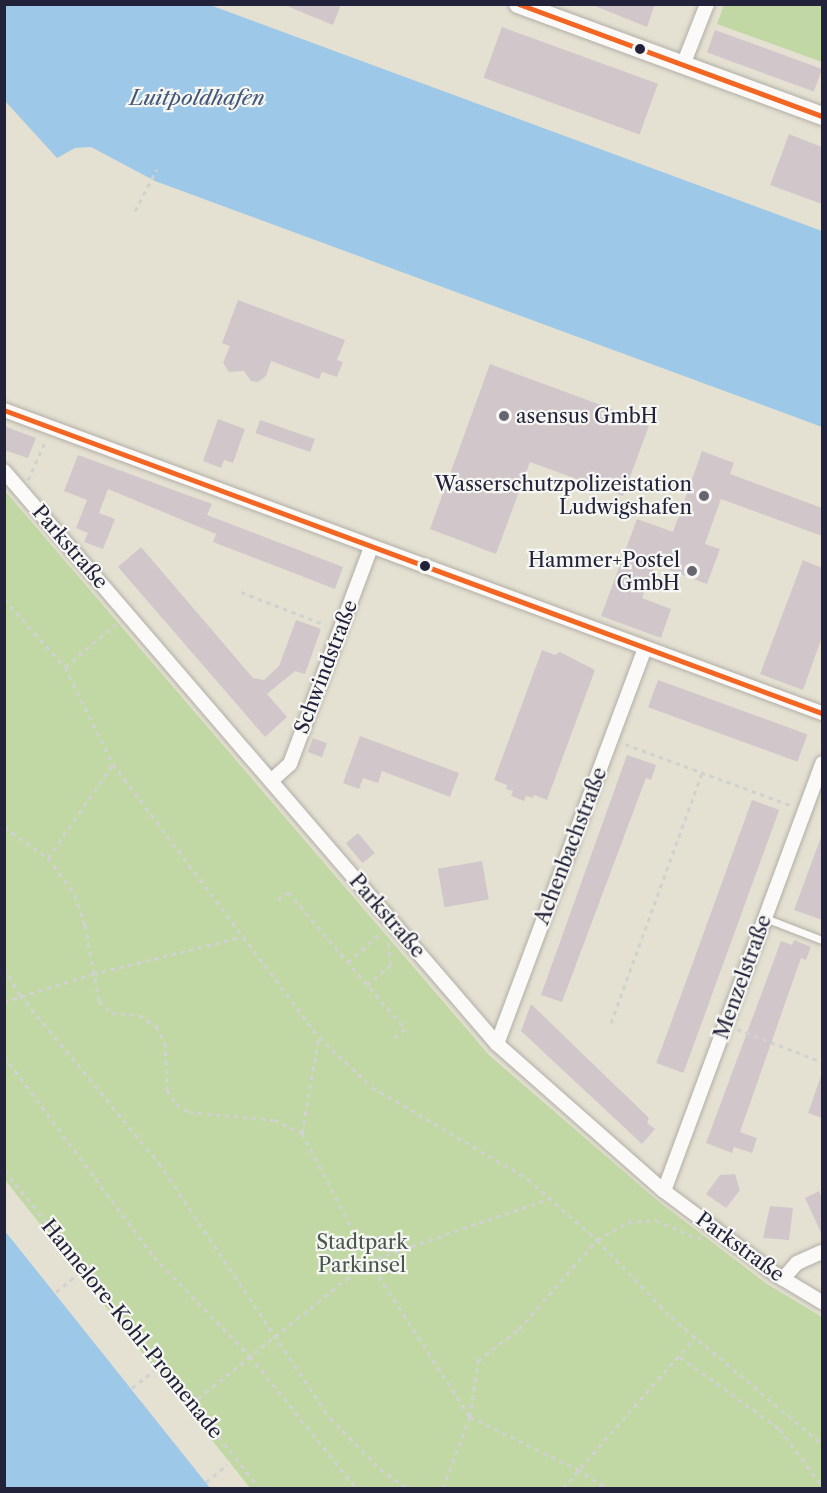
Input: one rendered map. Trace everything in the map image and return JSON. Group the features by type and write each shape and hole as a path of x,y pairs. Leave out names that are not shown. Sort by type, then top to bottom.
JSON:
{"street":[{"path":"518,4 822,116"},
{"path":"684,64 707,4"},
{"path":"4,410 822,713"},
{"name":"Parkstraße","path":"4,471 497,1044 664,1191 783,1279 822,1302"},
{"name":"Schwindstraße","path":"271,781 290,764 371,547"},
{"name":"Achenbachstraße","path":"497,1044 645,648"},
{"name":"Menzelstraße","path":"664,1191 822,763"},
{"path":"783,1279 797,1263 822,1252"}],"lane":[{"path":"765,918 822,940"}],"path":[{"path":"135,211 157,169"},
{"path":"19,488 32,476 50,427"},
{"path":"241,592 340,630"},
{"path":"4,598 65,667 113,764 241,937 319,1037 372,1087 462,1137 528,1179 597,1240 695,1337 822,1444"},
{"path":"65,667 102,635"},
{"path":"611,739 805,811"},
{"path":"48,858 113,764"},
{"path":"611,1023 702,773"},
{"path":"4,827 48,858 75,895 85,925 99,1001 112,1013 139,1015 156,1026 165,1042 167,1090 176,1104 189,1112 274,1120 302,1133 369,1261 470,1417 577,1469 606,1488"},
{"path":"278,900 288,892 405,1029 392,1040"},
{"path":"348,962 393,923"},
{"path":"367,985 391,965 388,940 381,933"},
{"path":"4,1002 20,995 93,974 241,937"},
{"path":"4,968 20,995 159,1163 330,1418 380,1469 407,1488"},
{"path":"725,1025 822,1062"},
{"path":"302,1133 319,1037"},
{"path":"4,1056 154,1257 250,1356 356,1488"},
{"name":"Hannelore-Kohl-Promenade","path":"4,1170 260,1488"},
{"path":"191,1404 275,1334 369,1261 551,1198"},
{"path":"443,1488 470,1417 478,1360 519,1329 597,1240 628,1222 656,1220 698,1239 709,1225"},
{"path":"56,1292 78,1274"},
{"path":"563,1488 577,1469 680,1357 695,1337"},
{"path":"680,1357 780,1429 822,1486"},
{"path":"132,1389 154,1371"},
{"path":"206,1482 228,1464"}],"green space":[{"path":"724,5 822,5 822,62 717,24"},
{"name":"Stadtpark Parkinsel","path":"5,491 489,1055 658,1201 767,1284 822,1317 822,1488 250,1488 5,1180"}],"water":[{"name":"Luitpoldhafen","path":"5,4 210,5 822,231 822,427 155,181 91,147 75,148 57,158 5,101"},
{"path":"5,1231 210,1488 5,1488"}],"building":[{"path":"282,4 341,4 333,25"},
{"path":"590,4 655,4 647,27"},
{"path":"502,27 658,84 640,135 484,78"},
{"path":"715,30 822,69 814,92 707,53"},
{"path":"789,134 822,147 822,204 770,185"},
{"path":"238,300 345,340 337,360 343,362 337,377 322,372 319,379 271,361 266,376 258,382 251,381 244,371 229,372 223,363 230,346 222,343"},
{"path":"490,364 650,423 623,496 530,462 496,554 430,529"},
{"path":"218,419 245,429 233,463 224,460 221,468 203,461"},
{"path":"260,420 315,439 310,452 255,433"},
{"path":"4,426 36,438 28,458 4,450"},
{"path":"702,451 734,463 730,474 822,508 822,536 721,499 705,544 720,549 707,584 655,565 642,598 671,609 661,638 601,616 637,519 673,532"},
{"path":"78,455 212,504 207,515 343,567 335,589 213,542 216,534 108,489 99,513 115,519 103,549 84,542 88,533 76,528 87,500 64,491"},
{"path":"141,547 253,678 264,680 279,666 296,620 321,629 305,674 295,671 267,694 287,717 265,737 118,567"},
{"path":"803,560 822,568 822,637 803,690 760,674"},
{"path":"542,650 555,655 560,652 595,670 547,800 534,795 533,798 526,796 524,801 511,796 513,791 506,789 507,785 494,780"},
{"path":"658,680 807,734 797,762 648,707"},
{"path":"360,736 459,773 450,797 382,771 378,783 363,778 359,789 343,783"},
{"path":"313,738 327,743 322,757 308,752"},
{"path":"627,755 656,765 651,780 646,778 562,1002 541,995"},
{"path":"752,800 779,810 683,1073 656,1063"},
{"path":"358,833 375,853 362,863 346,843"},
{"path":"822,837 822,920 794,910"},
{"path":"482,861 489,899 444,907 438,869"},
{"path":"794,940 811,947 806,960 801,958 740,1132 757,1138 752,1153 734,1147 732,1153 706,1143 781,941 792,945"},
{"path":"531,1004 649,1118 647,1123 655,1129 642,1144 521,1031"},
{"path":"822,1076 822,1118 808,1113"},
{"path":"735,1174 740,1190 726,1208 706,1194 720,1175"},
{"path":"819,1191 822,1198 822,1235 805,1198"},
{"path":"770,1206 793,1208 789,1240 763,1238"}],"transit line":[{"path":"519,4 822,116"},
{"path":"4,410 822,713"}],"place":[{"name":"asensus GmbH","path":"504,416"},
{"name":"Wasserschutzpolizeistation Ludwigshafen","path":"704,496"},
{"name":"Hammer+Postel GmbH","path":"692,571"}]}
